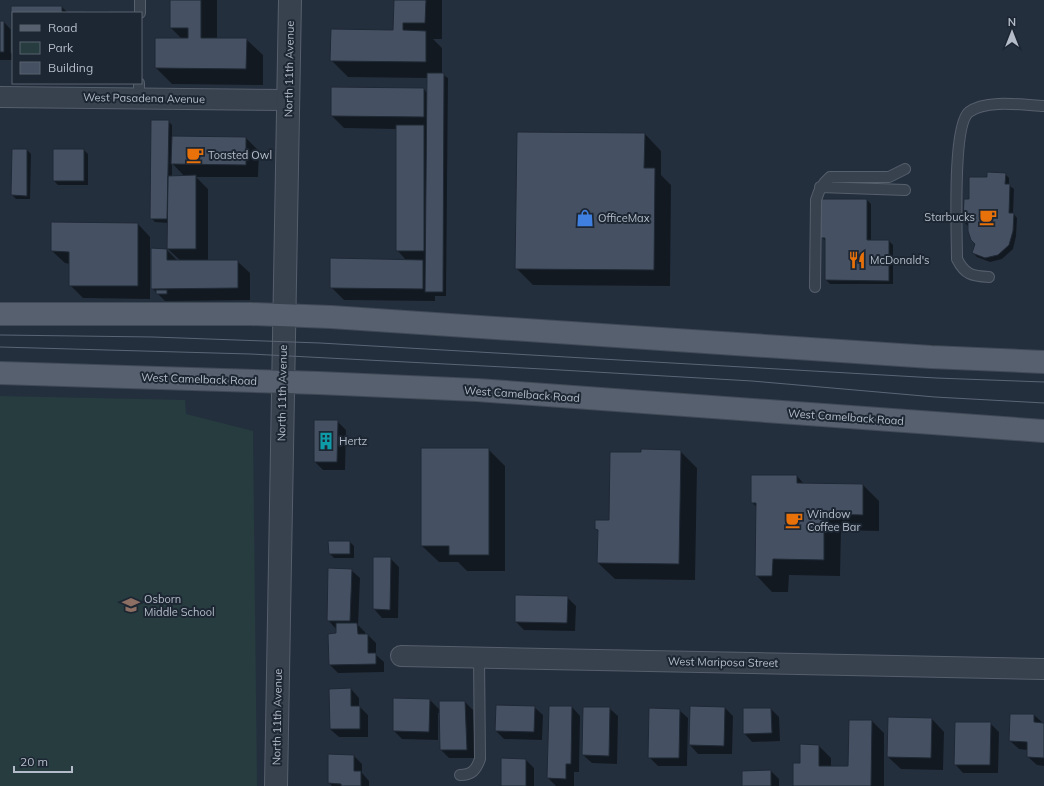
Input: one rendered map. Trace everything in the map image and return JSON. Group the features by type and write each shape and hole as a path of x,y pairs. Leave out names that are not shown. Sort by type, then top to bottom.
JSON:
{"main road":[{"path":"0,314 285,315 472,325 931,357 1044,362"},
{"name":"West Camelback Road","path":"0,373 282,381 535,394 1044,431"}],"street":[{"name":"North 11th Avenue","path":"276,786 282,381 285,315 290,0"},
{"name":"West Pasadena Avenue","path":"0,96 139,90 288,100"},
{"name":"West Mariposa Street","path":"401,656 1044,669"}],"lane":[{"path":"140,0 140,12"},
{"path":"989,277 975,276 963,270 958,259 958,148 961,127 968,113 981,106 1044,106"},
{"path":"814,287 816,200 820,187 830,177 889,177 905,169"},
{"path":"820,187 905,190"},
{"path":"460,775 468,775 476,769 480,759 479,658"}],"green space":[{"name":"Osborn Middle School","path":"0,396 185,400 186,414 253,431 257,786 0,786"}],"building":[{"path":"170,0 201,0 201,38 247,38 246,69 155,68 155,38 188,38 188,28 170,28"},
{"path":"394,0 426,0 425,23 403,23 403,30 426,31 426,62 330,61 331,29 393,30"},
{"path":"11,6 62,6 62,12 12,12 11,53"},
{"path":"0,21 4,21 4,52 0,52"},
{"path":"427,73 444,73 443,292 425,292"},
{"path":"331,87 424,88 424,117 331,116"},
{"path":"151,120 169,120 167,219 150,219"},
{"path":"396,125 424,125 424,251 396,251"},
{"name":"OfficeMax","path":"517,132 645,133 644,168 655,168 654,270 515,269"},
{"path":"172,136 246,137 246,165 171,164"},
{"path":"12,149 27,149 27,196 11,195"},
{"path":"53,149 84,149 84,181 53,181"},
{"name":"Starbucks","path":"987,172 1006,173 1005,184 1010,184 1009,213 1014,213 1013,231 1009,245 998,255 985,258 972,253 975,244 971,240 968,231 968,222 963,222 964,199 969,199 969,177 987,177"},
{"path":"196,175 196,249 167,249 168,176"},
{"name":"McDonald's","path":"820,199 867,199 867,240 889,240 889,281 825,280 825,238 820,238"},
{"path":"51,222 138,223 138,286 69,286 69,252 51,251"},
{"path":"151,248 167,249 167,260 238,260 238,288 151,289"},
{"path":"330,258 423,260 423,289 330,288"},
{"path":"156,290 167,290 167,294 156,294"},
{"name":"Hertz","path":"314,420 338,420 337,462 314,462"},
{"path":"421,448 489,448 489,555 449,555 449,546 421,546"},
{"path":"641,449 681,450 679,564 597,563 598,530 595,529 595,520 609,520 610,452 641,452"},
{"path":"751,475 797,475 797,483 863,484 863,515 824,514 824,560 773,559 772,576 755,576 756,503 751,503"},
{"path":"328,541 350,541 350,554 329,554"},
{"path":"373,557 391,557 390,610 373,609"},
{"path":"328,568 352,569 350,621 327,621"},
{"path":"515,595 568,596 567,623 515,622"},
{"path":"336,623 357,623 358,634 368,634 368,653 376,653 376,664 329,665 328,634 336,633"},
{"path":"351,688 351,706 360,706 360,729 330,729 329,689"},
{"path":"393,698 430,699 429,732 393,731"},
{"path":"439,701 465,701 467,750 440,750"},
{"path":"496,705 535,706 534,732 495,731"},
{"path":"549,706 572,706 571,764 566,764 566,779 547,778"},
{"path":"690,706 725,707 724,746 689,745"},
{"path":"583,707 610,707 609,756 582,755"},
{"path":"649,708 680,709 679,758 648,758"},
{"path":"743,708 771,708 772,733 743,734"},
{"path":"1010,714 1034,714 1034,722 1044,723 1044,758 1027,757 1027,742 1009,741"},
{"path":"888,717 932,718 931,758 887,757"},
{"path":"849,720 872,720 871,786 793,786 793,763 800,763 800,744 819,745 819,766 848,766"},
{"path":"955,722 991,722 990,765 954,765"},
{"path":"328,754 354,755 354,771 361,771 361,786 341,786 341,784 328,783"},
{"path":"501,758 526,759 526,786 501,786"},
{"path":"771,770 771,786 742,786 742,771"}],"tram line":[{"path":"0,335 153,337 320,343 936,378 1044,382"},
{"path":"0,347 250,354 543,369 752,381 935,397 1044,403"}],"place":[{"name":"Toasted Owl","path":"195,155"},
{"name":"Starbucks","path":"988,217"},
{"name":"OfficeMax","path":"585,218"},
{"name":"McDonald's","path":"857,260"},
{"name":"Hertz","path":"326,441"},
{"name":"Window Coffee Bar","path":"794,520"},
{"name":"Osborn Middle School","path":"131,605"}]}
